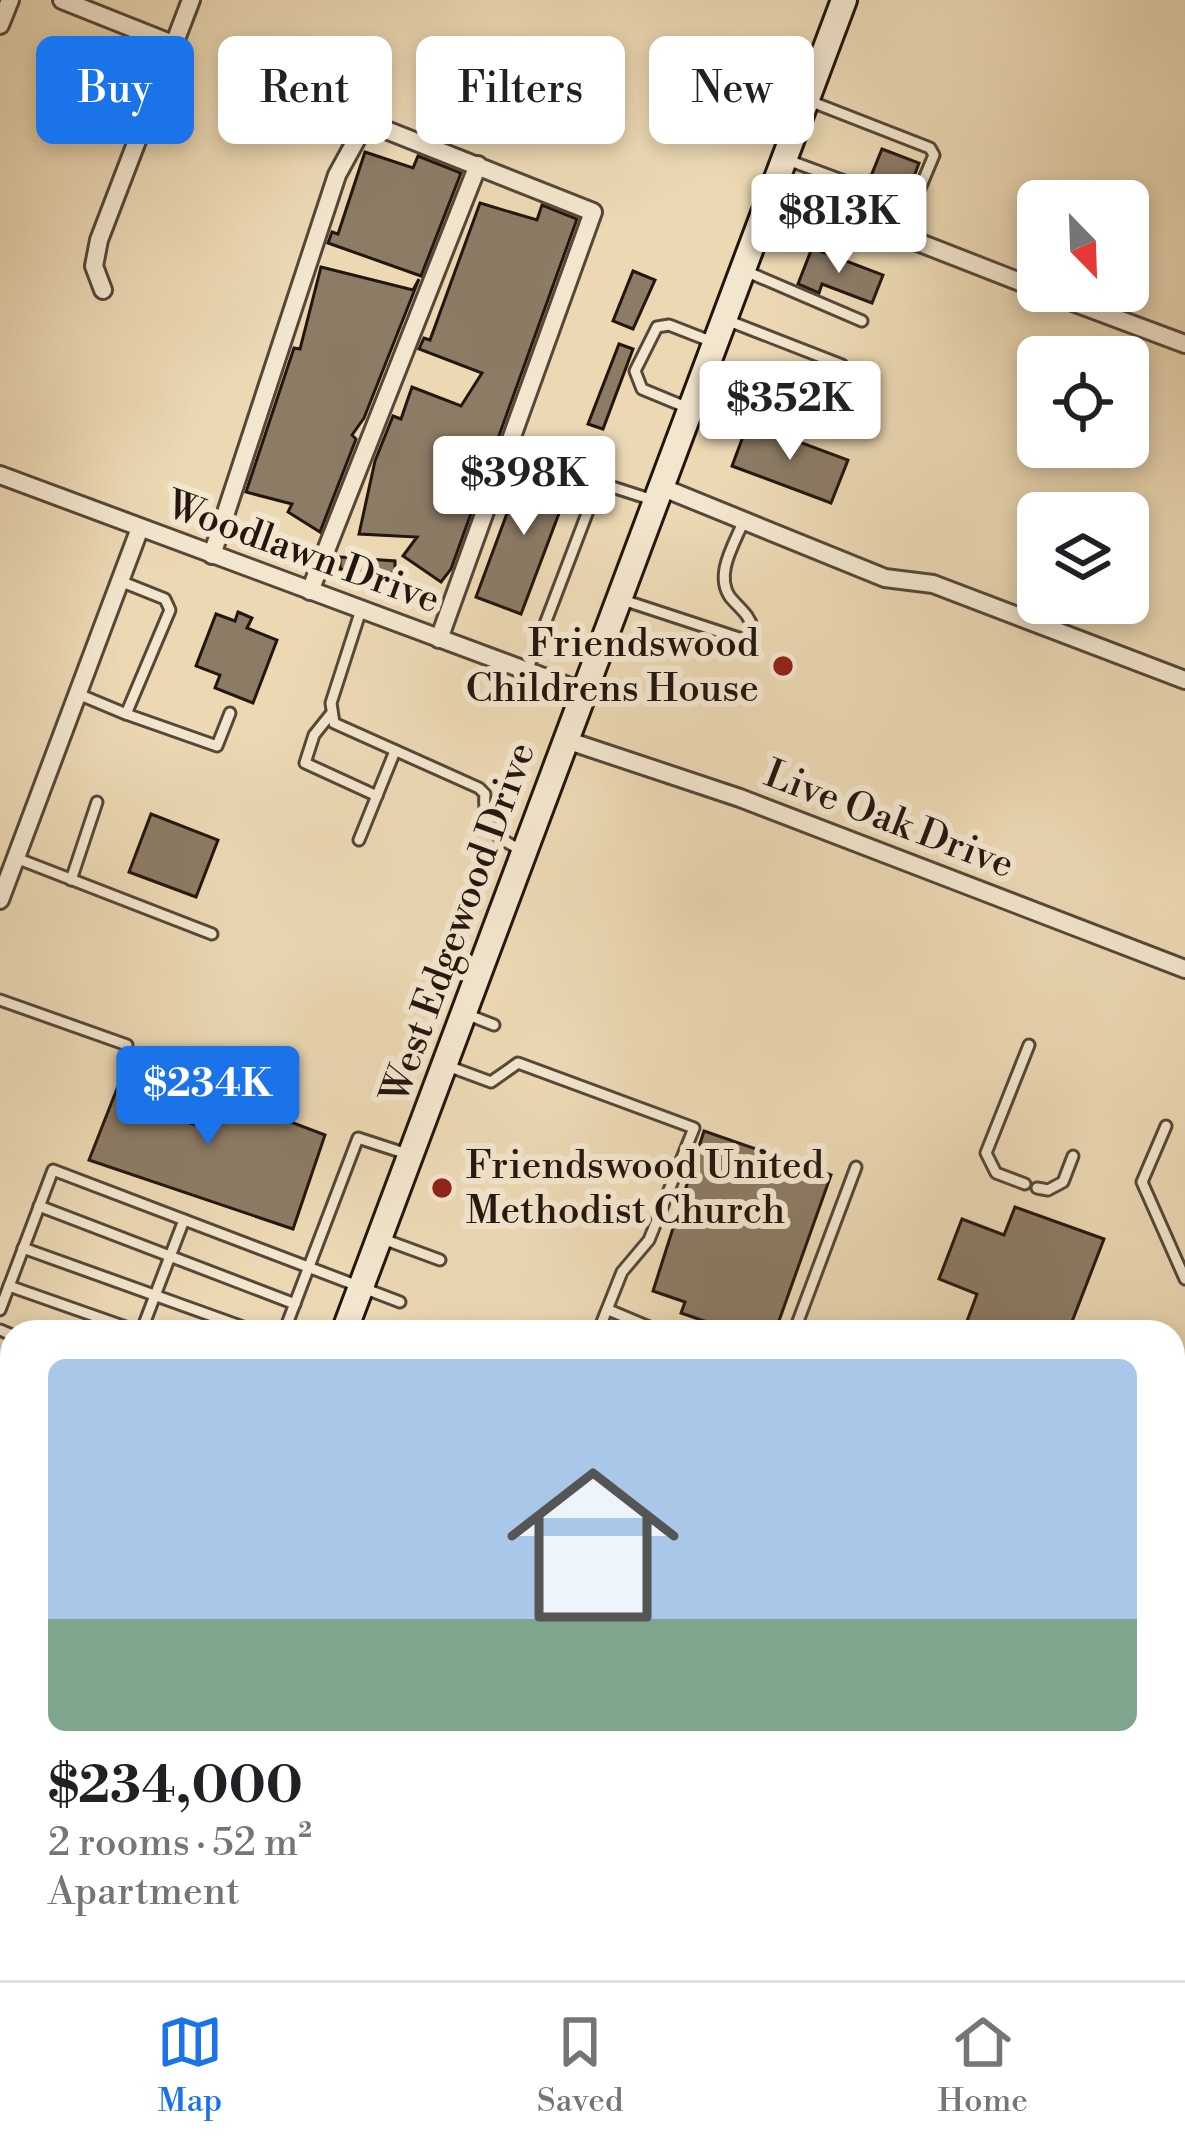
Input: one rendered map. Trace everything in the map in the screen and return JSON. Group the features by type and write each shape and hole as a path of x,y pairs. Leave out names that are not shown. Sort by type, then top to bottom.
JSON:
{"main road":[{"name":"West Edgewood Drive","path":"814,81 844,0"},
{"name":"West Edgewood Drive","path":"349,1320 790,144"}],"street":[{"path":"0,25 10,0"},
{"path":"62,0 152,36"},
{"path":"178,36 191,0"},
{"path":"212,555 337,175 366,122 592,212 439,639"},
{"path":"103,290 94,266 99,240 136,144"},
{"path":"310,591 478,165"},
{"path":"774,186 1017,281"},
{"path":"1100,312 1185,344"},
{"name":"Woodlawn Drive","path":"0,475 584,692"},
{"path":"659,494 744,520 884,578 933,584 1185,680"},
{"path":"0,900 140,528"},
{"name":"Live Oak Drive","path":"566,740 740,798 1185,970"}],"lane":[{"path":"814,103 931,148 934,155 900,236"},
{"path":"784,159 912,206"},
{"path":"743,270 862,321"},
{"path":"691,409 642,389 635,371 647,338 657,327 720,331 842,364"},
{"path":"527,671 596,490 606,485 659,494"},
{"path":"619,599 748,640 753,629 750,617 727,593 722,576 744,520"},
{"path":"120,581 165,599 170,610 126,714"},
{"path":"361,610 330,715 314,735 305,763 377,796"},
{"path":"78,694 218,746 230,713"},
{"path":"330,715 340,727 479,788 485,794 484,824 524,852"},
{"path":"359,840 395,751"},
{"path":"71,880 98,802"},
{"path":"16,858 212,934"},
{"path":"1,1002 127,1046"},
{"path":"463,1012 494,1025"},
{"path":"1029,1045 986,1153 996,1173 1048,1190 1064,1182 1073,1156"},
{"path":"445,1065 491,1082 518,1063 694,1128 649,1240 622,1272 605,1320"},
{"path":"1166,1126 1142,1182 1185,1279"},
{"path":"289,1320 358,1138 411,1155"},
{"path":"799,1320 856,1167"},
{"path":"0,1310 53,1170 400,1303"},
{"path":"39,1206 295,1304"},
{"path":"145,1320 184,1220"},
{"path":"380,1238 440,1260"},
{"path":"23,1247 224,1320"},
{"path":"9,1286 107,1320"},
{"path":"611,1311 630,1320"}],"building":[{"path":"882,149 919,163 907,195 869,181"},
{"path":"365,152 413,168 418,156 461,173 421,276 328,243 332,232 338,234"},
{"path":"480,203 537,220 542,205 577,219 451,569 441,582 403,556 417,537 359,534 375,461 393,416 401,419 412,387 461,406 482,373 419,349 424,338 430,340"},
{"path":"812,248 883,275 872,303 822,284 819,293 798,284"},
{"path":"321,267 413,290 419,279 364,418 352,435 356,439 320,532 288,512 292,504 246,492 294,348 300,349"},
{"path":"633,271 655,280 633,329 613,321"},
{"path":"619,344 633,349 603,429 588,424"},
{"path":"748,423 848,460 831,503 732,466"},
{"path":"526,462 572,479 521,614 476,597"},
{"path":"340,557 395,561 395,573 340,569"},
{"path":"238,612 252,618 247,628 277,640 253,703 215,688 220,675 196,666 216,614 235,621"},
{"path":"151,814 218,840 196,897 129,872"},
{"path":"131,1053 176,1068 160,1111 205,1129 225,1097 325,1135 293,1229 89,1160"},
{"path":"704,1131 831,1175 779,1320 701,1320 681,1313 685,1302 653,1291"},
{"path":"1015,1207 1104,1239 1073,1320 967,1320 977,1294 939,1279 962,1219 1004,1235"}],"place":[{"name":"Friendswood Childrens House","path":"783,666"},
{"name":"Friendswood United Methodist Church","path":"442,1188"}]}
